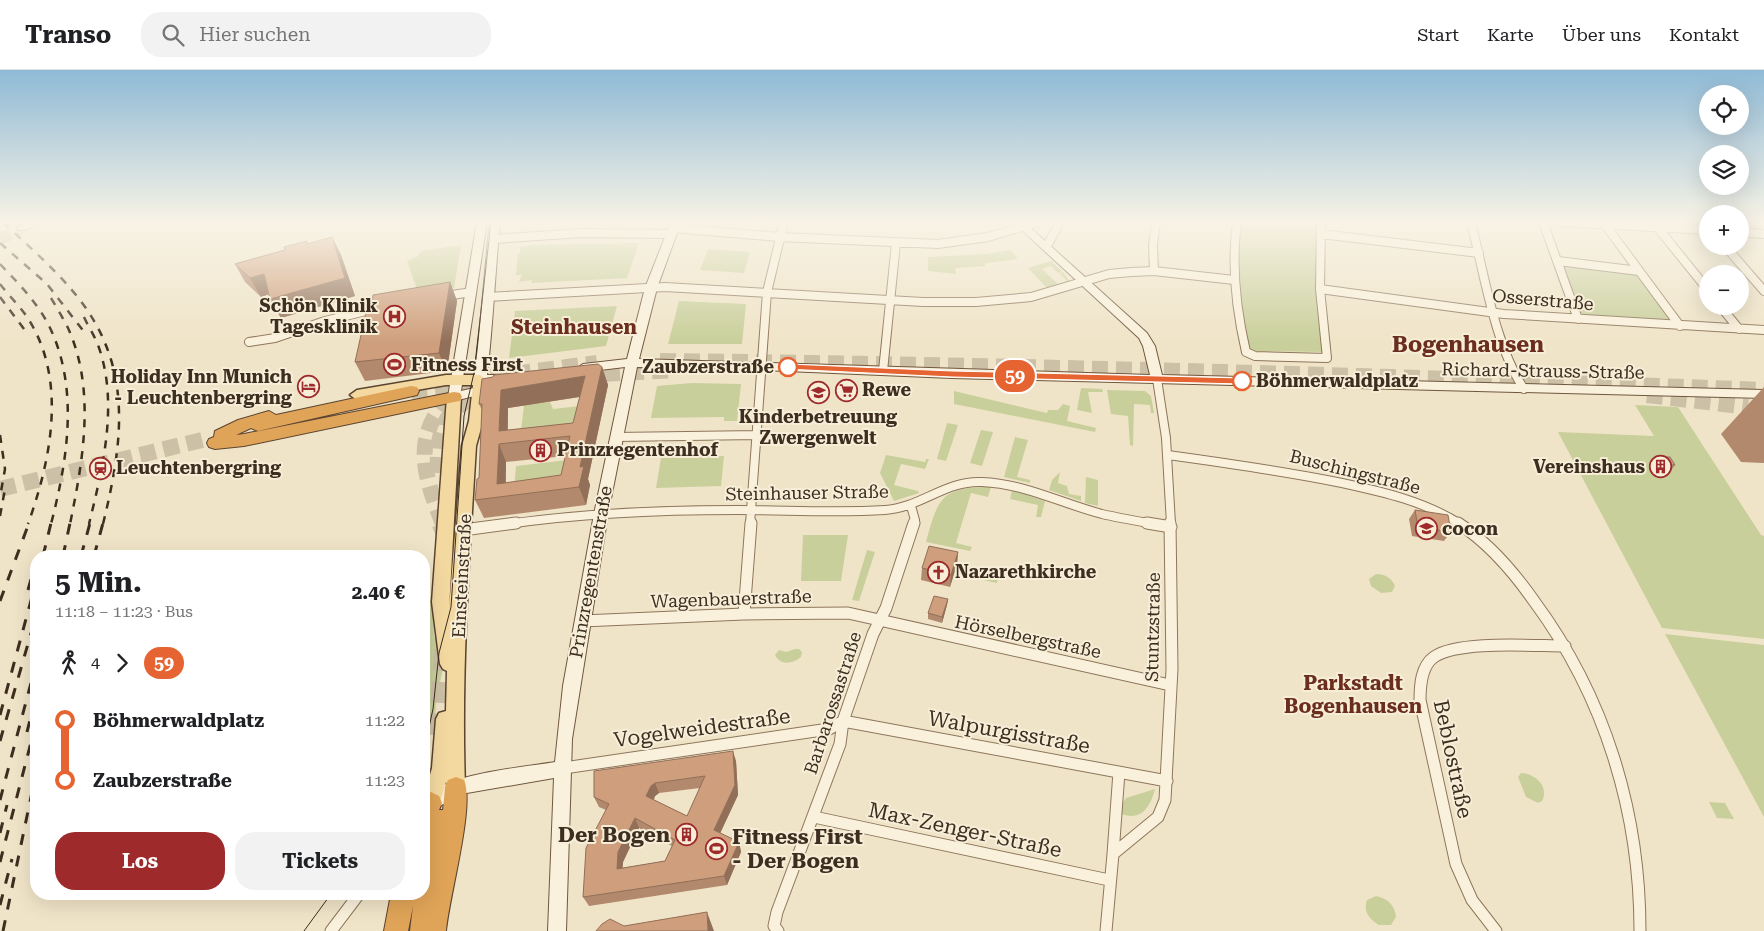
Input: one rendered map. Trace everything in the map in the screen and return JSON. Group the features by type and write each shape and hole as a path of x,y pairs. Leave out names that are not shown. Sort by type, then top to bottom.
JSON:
{"highway":[{"path":"357,395 301,407 244,424 214,440 244,440 414,395 456,388"},
{"name":"Einsteinstraße","path":"434,931 438,901 431,826 456,787"},
{"path":"430,839 431,826"},
{"path":"396,931 402,900"},
{"path":"408,931 413,900"},
{"path":"422,931 425,900"}],"main road":[{"name":"Einsteinstraße","path":"431,826 441,768 449,665 440,602 456,388 475,262"},
{"name":"Prinzregentenstraße","path":"652,288 661,262"},
{"name":"Einsteinstraße","path":"456,787 457,614 469,446 476,421 488,321 487,298"},
{"name":"Prinzregentenstraße","path":"557,931 564,739 600,514 632,365"},
{"name":"Richard-Strauss-Straße","path":"632,365 761,366 1157,379 1764,394"},
{"path":"571,373 618,370 632,365"},
{"path":"456,388 503,382"},
{"path":"357,395 414,395"},
{"path":"431,826 456,787 564,768"}],"street":[{"name":"Einsteinstraße","path":"487,298 491,262"},
{"path":"744,614 767,292 774,262"},
{"path":"883,371 894,262"},
{"path":"1063,262 1142,336 1149,346 1157,379"},
{"path":"1154,262 1154,271"},
{"path":"1234,262 1236,305 1246,352 1255,356 1327,358 1320,289 1320,262"},
{"path":"1481,262 1494,312 1515,375 1518,383 1524,388"},
{"path":"1558,262 1578,319"},
{"path":"1567,262 1639,272"},
{"path":"1632,262 1680,326"},
{"path":"1685,262 1699,279"},
{"path":"1739,262 1764,291"},
{"path":"487,298 652,288 957,302 1008,300 1048,294 1109,274 1154,271 1234,280"},
{"name":"Prinzregentenstraße","path":"632,365 652,288"},
{"name":"Osserstraße","path":"1320,289 1494,312 1680,326 1764,330"},
{"path":"440,296 472,292"},
{"path":"249,342 268,340 291,334 319,323 386,306"},
{"path":"1727,315 1739,329"},
{"name":"Stuntzstraße","path":"1113,854 1158,817 1165,800 1167,781 1171,527 1168,456 1157,379"},
{"path":"616,437 758,435"},
{"name":"Buschingstraße","path":"1168,456 1317,477 1392,494 1448,516 1476,536 1516,577 1564,646 1585,682 1618,772 1635,844 1640,931"},
{"name":"Steinhauser Straße","path":"463,530 570,515 752,510 870,511 911,506 938,491 970,482 994,482 1019,486 1088,510 1171,527"},
{"name":"Barbarossastraße","path":"777,912 814,817 840,744 843,721 879,621 886,608 915,520 911,506"},
{"name":"Wagenbauerstraße","path":"582,621 828,612 848,613 879,621"},
{"name":"Hörselbergstraße","path":"879,621 1170,684"},
{"name":"Beblostraße","path":"1496,931 1474,904 1462,882 1456,864 1420,700 1419,687 1422,676 1434,658 1444,652 1475,647 1564,646"},
{"name":"Vogelweidestraße","path":"564,768 829,729 843,721"},
{"name":"Walpurgisstraße","path":"843,721 1167,781"},
{"path":"1106,931 1119,772"},
{"name":"Max-Zenger-Straße","path":"814,817 1109,880"},
{"path":"331,931 354,900"},
{"path":"777,912 774,926 778,931"}],"green space":[{"path":"407,262 458,262 454,288 417,294 418,292"},
{"path":"517,262 632,262 627,278 531,283 532,280 519,282 522,275 516,275"},
{"path":"703,262 747,262 744,273 700,270"},
{"path":"928,262 992,262 985,263 985,266 955,268 956,274 928,271"},
{"path":"1052,262 1062,271 1058,273 1051,266 1042,269 1058,284 1067,281 1059,273 1063,272 1070,282 1048,289 1028,268"},
{"name":"Böhmerwaldplatz","path":"1237,262 1320,262 1324,352 1247,351 1236,280"},
{"path":"1563,264 1636,273 1673,322 1581,316"},
{"path":"679,301 746,304 742,344 668,344"},
{"path":"617,306 606,346 509,358 515,311"},
{"path":"692,383 741,384 737,421 724,421 724,417 651,418 657,386"},
{"path":"1081,388 1102,389 1103,392 1088,392 1092,413 1077,410"},
{"path":"1107,390 1145,391 1151,396 1154,413 1151,413 1150,405 1134,404 1133,446 1130,445 1128,416 1111,414"},
{"path":"954,391 1047,413 1048,410 1058,410 1063,404 1070,406 1067,421 1096,428 1095,432 954,404"},
{"path":"550,402 553,409 580,406 571,442 519,448 524,405"},
{"path":"1635,405 1678,407 1761,535 1764,536 1764,639 1662,628 1558,432 1654,436"},
{"path":"947,423 958,425 946,461 937,459"},
{"path":"981,430 993,432 982,466 970,463"},
{"path":"1015,437 1028,440 1017,477 1030,480 1030,483 1004,477"},
{"path":"886,455 925,462 926,459 929,459 925,469 901,464 894,485 918,491 919,493 894,501 880,473"},
{"path":"724,456 721,486 656,488 661,458"},
{"path":"568,460 564,478 513,501 516,466"},
{"path":"1060,472 1058,483 1067,486 1069,494 1081,496 1081,501 1049,490 1052,480"},
{"path":"1086,477 1098,480 1098,506 1085,503"},
{"path":"991,487 988,497 971,493 956,543 972,547 970,551 926,542 934,514 945,498 962,489"},
{"path":"1012,490 1045,501 1041,517 1036,517 1038,505 1010,499"},
{"path":"803,535 848,535 841,581 801,581"},
{"path":"867,550 875,552 859,601 852,600"},
{"path":"967,567 999,573 997,583 965,576"},
{"path":"1376,574 1385,576 1392,581 1395,586 1392,592 1381,593 1371,586 1369,579"},
{"path":"431,596 433,596 434,636 442,651 443,669 436,699 434,735 430,735"},
{"path":"1665,634 1764,645 1764,817"},
{"path":"799,649 802,652 801,657 794,661 783,662 777,659 775,655 779,650 786,652"},
{"path":"1521,773 1531,775 1539,781 1544,790 1542,801 1538,803 1526,797 1518,777"},
{"path":"1155,789 1144,811 1134,816 1121,814 1120,807 1126,798"},
{"path":"1709,802 1725,803 1734,819 1717,818"},
{"path":"1376,896 1387,900 1394,909 1396,917 1391,925 1379,925 1372,920 1366,911 1367,900"}],"building":[{"path":"241,262 340,262 345,278 270,299 264,274 250,278 235,264"},
{"path":"450,282 439,353 355,362 367,308 371,308 373,295"},
{"path":"598,364 602,367 580,467 584,466 579,487 475,500 477,479 479,478 482,404 479,404 482,379 493,377 494,375","holes":["585,376 573,423 499,431 501,390","570,436 561,475 497,484 499,444"]},
{"path":"1657,457 1670,457 1675,465 1662,465"},
{"path":"1415,510 1448,515 1451,532 1418,527"},
{"path":"929,546 958,552 951,575 922,568"},
{"path":"934,596 948,599 942,617 928,613"},
{"name":"Der Bogen","path":"733,751 735,785 714,830 739,842 724,876 583,897 586,848 609,804 594,797 594,771","holes":["705,776 687,816 646,796 651,786 655,783","635,818 675,840 665,861 617,869 618,852"]},
{"path":"707,912 708,931 596,931 610,919 624,926"}],"tunnel":[{"path":"660,361 1212,372 1764,390"},
{"path":"491,377 597,363"},
{"path":"580,375 676,370"},
{"path":"411,391 473,383"},
{"path":"443,524 430,486 425,452 427,436 432,421 443,405 458,390"},
{"path":"438,473 439,442 447,419 465,403 494,392"},
{"path":"1647,395 1748,407"},
{"path":"0,489 210,438"},
{"path":"442,523 447,535"},
{"path":"439,735 445,646"},
{"path":"439,834 446,780"}],"tram line":[{"path":"430,723 439,653 451,607 464,416 474,373 486,262"},
{"path":"304,931 327,900"}],"railway":[{"path":"22,262 47,284 85,333"},
{"path":"46,262 68,285 95,322 108,349 115,377 119,405 119,434 110,494 103,524"},
{"path":"0,264 41,312 51,330 60,353 65,377 68,427 62,476 51,524"},
{"path":"0,284 26,315 41,344 48,369 51,394 51,421 48,447 43,474 28,524"},
{"path":"0,297 27,333"},
{"path":"51,298 68,328 77,352 82,376 84,400 82,450 70,524"},
{"path":"84,317 98,345 104,367 108,412 104,457 89,524"},
{"path":"0,435 5,469 0,497"},
{"path":"0,516 5,489"},
{"path":"0,601 29,523"},
{"path":"44,550 51,523"},
{"path":"64,550 70,523"},
{"path":"83,550 90,523"},
{"path":"96,550 103,523"},
{"path":"28,590 30,583"},
{"path":"0,715 30,604"},
{"path":"0,741 30,637"},
{"path":"0,800 30,687"},
{"path":"27,732 30,720"},
{"path":"0,862 30,746"},
{"path":"3,931 30,802"},
{"path":"0,833 7,805"},
{"path":"0,905 12,859"}],"bus line":[{"name":"59","path":"788,367 952,374 1242,381"}],"place":[{"name":"Schön Klinik Tagesklinik","path":"394,316"},
{"name":"Fitness First","path":"395,365"},
{"name":"Zaubzerstraße","path":"788,367"},
{"name":"Böhmerwaldplatz","path":"1242,381"},
{"name":"Holiday Inn Munich - Leuchtenbergring","path":"308,387"},
{"name":"Rewe","path":"846,390"},
{"name":"Kinderbetreuung Zwergenwelt","path":"818,392"},
{"name":"Prinzregentenhof","path":"541,450"},
{"name":"Vereinshaus","path":"1661,467"},
{"name":"Leuchtenbergring","path":"100,468"},
{"name":"cocon","path":"1426,529"},
{"name":"Nazarethkirche","path":"939,572"},
{"name":"Der Bogen","path":"686,835"},
{"name":"Fitness First - Der Bogen","path":"716,849"}],"district":[{"name":"Steinhausen","path":"574,327"},
{"name":"Bogenhausen","path":"1468,344"},
{"name":"Parkstadt Bogenhausen","path":"1353,694"}]}
